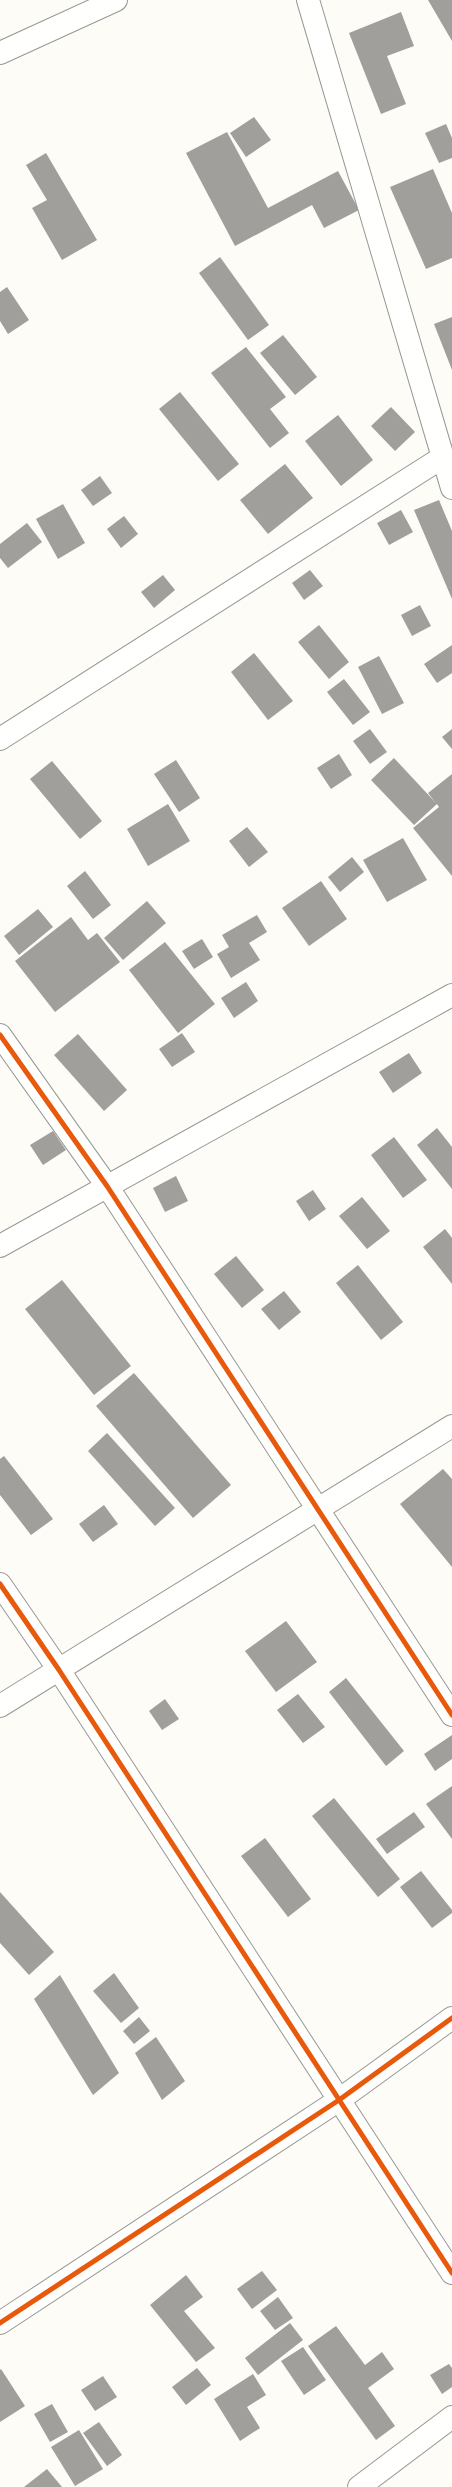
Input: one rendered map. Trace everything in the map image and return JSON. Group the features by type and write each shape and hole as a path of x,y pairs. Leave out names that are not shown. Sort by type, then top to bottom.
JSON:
{"street":[{"path":"0,53 116,0"},
{"path":"308,0 452,488"},
{"path":"0,739 443,457"},
{"path":"0,1246 452,995"},
{"path":"0,1036 107,1186 452,1715"},
{"path":"0,1706 452,1426"},
{"path":"0,1584 59,1670 452,2273"},
{"path":"0,2323 339,2100 452,2018"},
{"path":"359,2487 452,2417"}],"building":[{"path":"428,0 452,0 452,41"},
{"path":"401,12 414,46 387,56 406,104 381,114 349,33"},
{"path":"254,117 271,140 246,157 230,133"},
{"path":"446,124 452,138 452,158 439,163 425,133"},
{"path":"227,132 268,208 338,171 359,210 324,228 312,205 235,246 186,153"},
{"path":"46,153 97,240 62,260 32,208 47,200 26,165"},
{"path":"433,169 452,213 452,258 426,269 390,187"},
{"path":"220,257 269,325 248,340 199,273"},
{"path":"7,287 29,320 8,334 0,321 0,292"},
{"path":"452,317 452,370 434,324"},
{"path":"283,335 317,377 295,395 260,353"},
{"path":"246,347 286,397 270,409 289,433 270,448 211,373"},
{"path":"180,392 239,464 218,481 159,409"},
{"path":"391,407 415,432 395,451 371,426"},
{"path":"338,415 373,460 341,486 305,441"},
{"path":"285,464 313,498 268,534 240,500"},
{"path":"100,476 112,493 93,506 81,490"},
{"path":"439,500 452,531 452,599 414,510"},
{"path":"63,504 85,543 58,559 36,519"},
{"path":"401,510 413,532 389,545 377,523"},
{"path":"124,516 138,534 121,548 107,529"},
{"path":"27,523 42,542 8,568 0,558 0,544"},
{"path":"310,570 323,586 304,600 292,583"},
{"path":"163,575 175,590 154,608 141,592"},
{"path":"420,605 431,626 412,636 401,615"},
{"path":"319,625 349,662 329,679 298,642"},
{"path":"452,645 452,673 437,683 424,664"},
{"path":"254,653 293,701 268,720 231,672"},
{"path":"379,656 404,703 382,714 358,667"},
{"path":"344,679 370,712 353,725 327,692"},
{"path":"370,729 387,752 370,764 353,741"},
{"path":"452,729 452,749 442,737"},
{"path":"339,754 352,775 331,789 317,768"},
{"path":"394,758 435,802 428,793 452,774 452,876 413,828 439,807 437,804 414,825 371,780"},
{"path":"176,760 200,798 179,812 154,774"},
{"path":"52,761 102,821 80,839 30,779"},
{"path":"168,804 190,841 148,866 127,829"},
{"path":"247,827 268,852 249,867 229,841"},
{"path":"403,838 427,880 387,902 363,860"},
{"path":"352,857 364,872 340,892 328,877"},
{"path":"85,871 111,905 93,919 67,886"},
{"path":"321,881 347,919 309,946 282,908"},
{"path":"147,901 166,923 123,960 104,938"},
{"path":"38,909 53,927 19,955 4,936"},
{"path":"257,915 267,932 249,943 260,960 231,978 217,954 229,947 222,935"},
{"path":"71,917 88,940 97,933 120,962 55,1012 15,961"},
{"path":"202,939 213,957 194,969 182,951"},
{"path":"165,942 215,1004 178,1033 129,970"},
{"path":"246,982 258,1001 234,1018 221,998"},
{"path":"182,1033 195,1052 172,1067 159,1049"},
{"path":"78,1034 127,1090 104,1111 54,1055"},
{"path":"409,1053 422,1073 393,1093 379,1072"},
{"path":"437,1128 452,1147 452,1189 417,1145"},
{"path":"53,1131 66,1150 43,1165 30,1145"},
{"path":"394,1137 427,1180 403,1198 371,1155"},
{"path":"176,1176 188,1201 165,1212 153,1188"},
{"path":"313,1190 326,1209 309,1221 296,1201"},
{"path":"362,1197 390,1231 367,1249 339,1216"},
{"path":"445,1229 452,1238 452,1284 423,1247"},
{"path":"236,1256 264,1290 242,1308 214,1274"},
{"path":"358,1265 403,1322 381,1340 336,1283"},
{"path":"62,1280 131,1366 94,1395 25,1309"},
{"path":"284,1291 301,1312 279,1330 261,1309"},
{"path":"134,1373 231,1485 193,1518 96,1406"},
{"path":"107,1433 175,1508 155,1526 88,1451"},
{"path":"4,1456 53,1519 31,1535 0,1495 0,1459"},
{"path":"443,1469 452,1479 452,1567 400,1504"},
{"path":"104,1505 118,1524 93,1542 79,1524"},
{"path":"286,1621 317,1662 276,1692 245,1651"},
{"path":"346,1678 404,1751 386,1766 329,1692"},
{"path":"298,1694 325,1727 303,1743 277,1710"},
{"path":"165,1699 179,1719 162,1730 149,1711"},
{"path":"452,1735 452,1759 435,1771 424,1754"},
{"path":"452,1786 452,1839 426,1804"},
{"path":"334,1798 400,1879 378,1897 312,1816"},
{"path":"414,1812 425,1827 387,1854 376,1839"},
{"path":"265,1838 311,1899 288,1917 241,1856"},
{"path":"421,1871 452,1910 452,1913 432,1928 400,1887"},
{"path":"0,1892 54,1952 29,1975 0,1943"},
{"path":"114,1973 139,2008 121,2023 93,1991"},
{"path":"60,1975 119,2073 93,2095 34,1999"},
{"path":"139,2017 150,2031 134,2044 123,2031"},
{"path":"156,2037 185,2081 162,2100 135,2053"},
{"path":"262,2271 277,2290 252,2309 237,2289"},
{"path":"186,2275 203,2297 184,2311 215,2348 196,2362 150,2305"},
{"path":"278,2297 293,2318 275,2330 260,2311"},
{"path":"290,2323 303,2340 258,2375 245,2358"},
{"path":"336,2326 365,2365 382,2352 394,2369 368,2388 395,2426 376,2440 308,2346"},
{"path":"303,2347 326,2380 304,2395 281,2361"},
{"path":"449,2364 452,2368 452,2387 442,2394 430,2375"},
{"path":"197,2368 211,2385 186,2405 172,2387"},
{"path":"1,2369 25,2406 0,2422 0,2370"},
{"path":"253,2374 266,2395 247,2407 260,2428 240,2441 214,2399"},
{"path":"103,2376 117,2397 95,2411 81,2390"},
{"path":"52,2404 68,2432 50,2442 34,2414"},
{"path":"99,2422 122,2455 107,2466 83,2433"},
{"path":"79,2430 103,2469 75,2486 51,2447"},
{"path":"47,2469 62,2487 24,2487"}],"cycle path":[{"path":"0,1035 107,1186 452,1715"},
{"path":"0,1584 59,1670 452,2273"},
{"path":"0,2323 339,2100 452,2018"}]}
